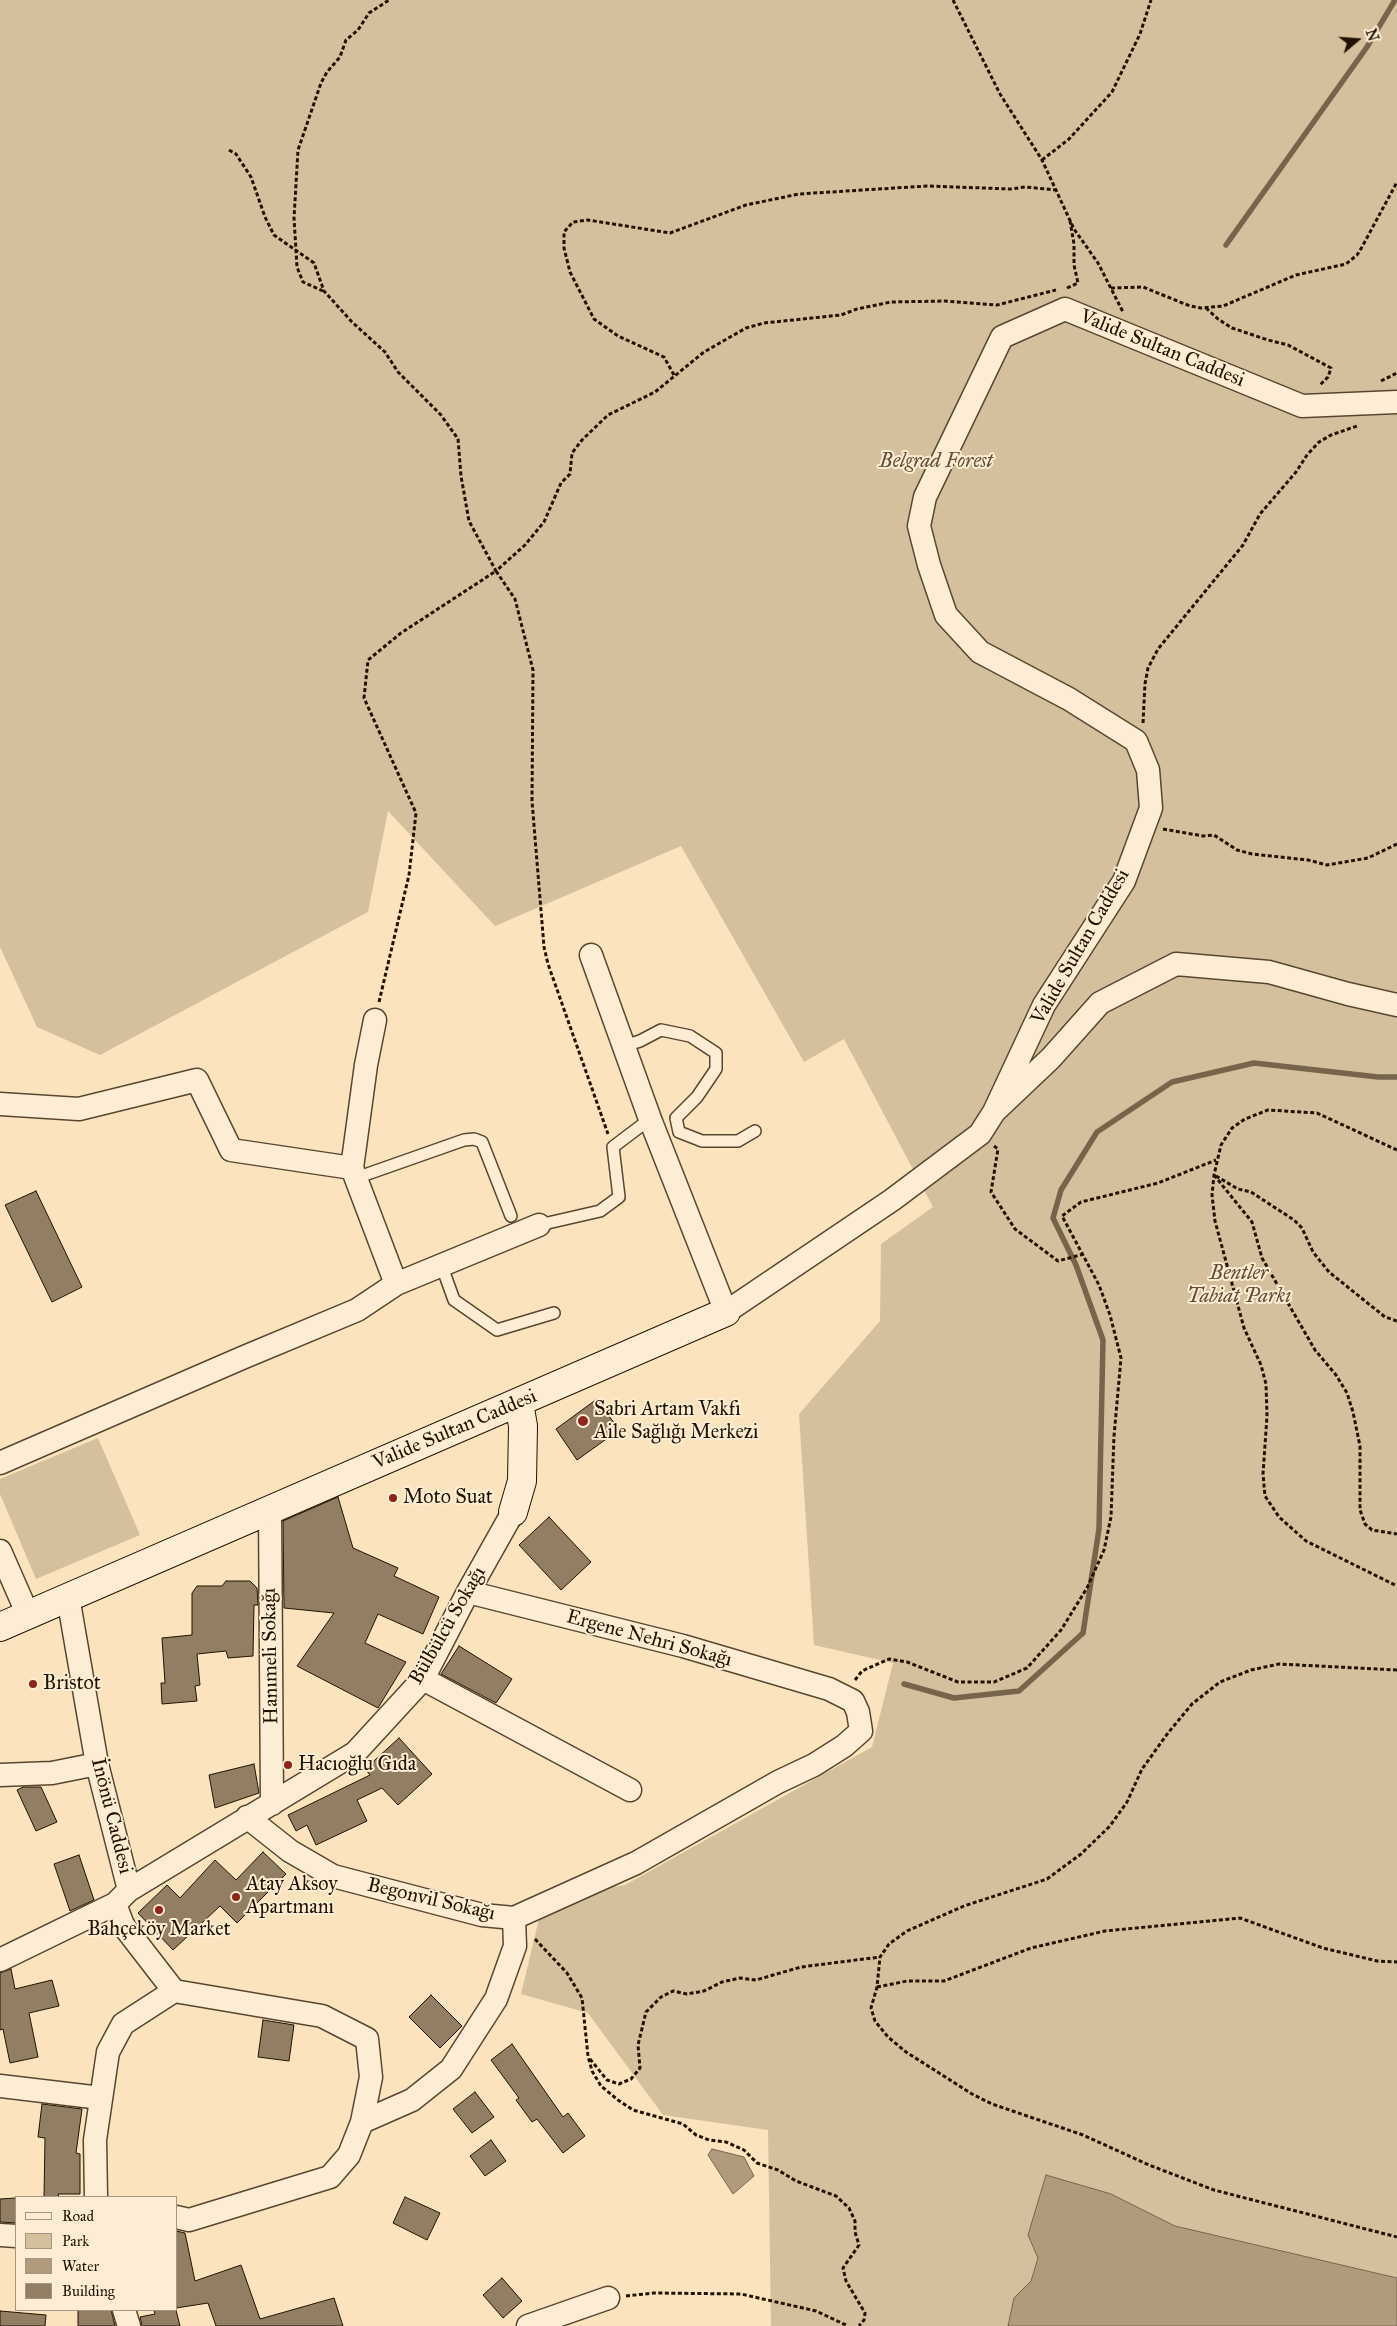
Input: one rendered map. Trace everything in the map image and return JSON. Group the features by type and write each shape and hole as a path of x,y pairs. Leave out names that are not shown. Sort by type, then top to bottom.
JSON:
{"street":[{"name":"Valide Sultan Caddesi","path":"994,1112 1044,1005 1124,881 1151,808 1148,770 1136,741 1069,699 980,652 946,615 929,566 919,526 925,497 1002,337 1065,309 1302,406 1397,402"},
{"path":"591,955 659,1144 726,1312"},
{"path":"980,1134 994,1112 1051,1058 1100,1003 1176,964 1269,972 1348,994 1397,1005"},
{"path":"375,1020 366,1065 354,1173 396,1284"},
{"path":"0,1104 79,1109 197,1080 231,1150 354,1173"},
{"name":"Valide Sultan Caddesi","path":"0,1627 270,1508 519,1403 726,1312 892,1200 980,1134"},
{"path":"0,1463 358,1310 396,1284 441,1264 539,1226"},
{"name":"Bülbülcü Sokağı","path":"122,1897 247,1817 272,1804 355,1753 423,1678 512,1512 522,1481 523,1426 519,1403"},
{"name":"Hanımeli Sokağı","path":"270,1508 272,1804"},
{"path":"0,1551 28,1615"},
{"name":"Ergene Nehri Sokağı","path":"468,1592 683,1646 835,1692"},
{"name":"İnönü Caddesi","path":"0,1960 122,1897 68,1597"},
{"path":"423,1678 630,1790"},
{"path":"362,2122 412,2100 451,2069 496,1999 515,1946 514,1918 636,1863 844,1746 861,1731 858,1712 853,1701 835,1692"},
{"path":"0,1776 52,1773 97,1764"},
{"name":"Begonvil Sokağı","path":"247,1817 290,1851 333,1876 482,1915 514,1918"},
{"path":"122,1897 123,1925 174,1991"},
{"path":"96,2196 95,2140 108,2052 123,2024 174,1991 322,2016 367,2039 371,2077 362,2122 349,2155 330,2177 189,2220 178,2217"},
{"path":"0,2086 101,2098"},
{"path":"0,2235 15,2236"},
{"path":"528,2326 608,2298"},
{"path":"124,2311 129,2326"}],"lane":[{"path":"624,1046 640,1041 661,1030 690,1036 716,1053 716,1070 697,1097 676,1118 679,1132"},
{"path":"539,1226 600,1211 619,1197 613,1147 650,1119"},
{"path":"679,1132 702,1140 738,1141 755,1131"},
{"path":"659,1144 679,1132"},
{"path":"354,1173 464,1140 474,1139 482,1142 511,1216"},
{"path":"441,1264 454,1300 497,1330 554,1313"}],"path":[{"path":"324,291 303,282 297,267 295,251 298,150 321,83 327,72 340,57 346,40 358,30 369,13 389,0"},
{"path":"953,0 1000,94 1042,160 1070,221 1098,263 1123,310 1125,327 1122,332"},
{"path":"1042,160 1068,139 1112,92 1131,56 1152,0"},
{"path":"229,150 236,154 251,177 265,218 274,235 314,263 324,291 352,322 384,352 398,372 441,415 458,439 461,476 469,521 496,571 515,599 533,670 532,800 544,947 548,964 613,1147"},
{"path":"1111,288 1143,287 1179,303 1205,308 1224,306 1296,275 1339,266 1349,262 1357,255 1397,182"},
{"path":"674,375 664,357 618,336 594,319 570,272 564,248 564,232 573,222 588,220 670,233 746,205 800,194 927,186 1011,189 1025,187 1057,190"},
{"path":"375,1020 409,874 416,813 364,698 368,660 401,633 496,571 525,545 544,522 561,483 570,474 572,453 582,440 608,414 655,392 704,352 746,328 764,323 841,316 857,309 891,302 944,301 976,305 996,305 1046,291 1070,288 1078,283 1074,265 1074,244 1070,221"},
{"path":"1205,308 1218,320 1232,328 1288,345 1331,368 1328,377 1302,406"},
{"path":"1139,748 1143,726 1145,684 1148,668 1158,649 1243,545 1260,514 1307,455 1320,442 1331,435 1358,425 1372,403"},
{"path":"1145,826 1203,836 1214,835 1237,850 1252,854 1308,860 1327,865 1368,858 1397,844"},
{"path":"1397,1150 1317,1113 1268,1110 1244,1118 1232,1128 1221,1145 1216,1160 1212,1195 1214,1222 1244,1328 1262,1365 1266,1384 1267,1416 1263,1474 1265,1496 1279,1517 1306,1541 1397,1586"},
{"path":"980,1134 998,1149 991,1192 1015,1229 1058,1261 1084,1254"},
{"path":"835,1692 862,1672 889,1659 907,1662 958,1682 994,1682 1028,1668 1061,1630 1087,1588 1104,1550 1111,1517 1113,1445 1121,1358 1110,1315 1099,1285 1062,1216 1080,1202 1158,1183 1216,1160"},
{"path":"1214,1175 1238,1188 1251,1192 1294,1220 1302,1228 1313,1252 1329,1272 1385,1317 1397,1321"},
{"path":"1214,1175 1252,1222 1262,1258 1315,1350 1336,1375 1347,1393 1360,1446 1360,1510 1365,1524 1372,1530 1397,1534"},
{"path":"1397,1670 1279,1664 1251,1670 1220,1682 1192,1704 1174,1726 1142,1769 1122,1810 1110,1826 1081,1854 1047,1879 964,1906 907,1931 889,1944 880,1957 877,1987 871,2008 875,2021 888,2037 906,2052 972,2094 992,2104 1083,2135 1149,2165 1214,2190 1397,2237"},
{"path":"514,1918 568,1973 582,1998 588,2056 592,2071 601,2086 633,2110 683,2124 696,2135 709,2140 726,2142 744,2150 757,2163 778,2170 796,2181 836,2196 850,2208 855,2220 855,2232 859,2245 844,2268 846,2281 865,2313 864,2320 859,2326"},
{"path":"877,1987 906,1981 944,1981 1031,1948 1105,1932 1240,1918 1323,1948 1377,1960 1397,1962"},
{"path":"588,2056 607,2080 619,2084 631,2079 640,2068 638,2046 646,2012 661,1997 673,1991 687,1994 704,1991 722,1982 740,1978 756,1980 801,1967 880,1957"},
{"path":"608,2298 654,2293 741,2294 816,2311 848,2326"}],"green space":[{"name":"Belgrad Forest","path":"0,0 1397,0 1397,2278 1175,2226 1111,2194 1028,2235 1038,2258 1031,2281 1014,2298 1008,2326 771,2326 768,2130 663,2115 588,2013 521,1994 544,1898 625,1885 872,1747 893,1663 814,1645 799,1414 880,1321 881,1244 933,1207 844,1039 804,1062 681,846 495,926 388,811 368,912 100,1055 37,1027 0,947"},
{"path":"98,1438 140,1535 36,1579 0,1494 0,1479"}],"water":[{"path":"712,2149 744,2157 754,2176 733,2194 708,2155"},
{"path":"1046,2175 1111,2194 1175,2226 1397,2278 1397,2326 1008,2326 1014,2298 1031,2281 1038,2258 1028,2235"}],"building":[{"path":"36,1191 82,1287 52,1302 5,1205"},
{"path":"597,1399 619,1430 577,1460 556,1429"},
{"path":"338,1497 353,1548 398,1568 394,1576 439,1597 423,1634 378,1614 365,1643 406,1662 378,1708 297,1666 334,1613 284,1608 283,1521"},
{"path":"549,1517 591,1562 561,1590 519,1545"},
{"path":"226,1581 250,1581 257,1588 258,1605 254,1605 253,1656 228,1658 226,1651 197,1654 200,1685 195,1686 197,1701 162,1704 161,1683 165,1683 162,1638 192,1635 192,1593 197,1586 222,1586"},
{"path":"459,1646 512,1679 496,1703 441,1674"},
{"path":"399,1738 432,1774 398,1805 382,1788 357,1800 367,1821 316,1845 307,1825 296,1831 288,1815 370,1775 365,1769"},
{"path":"254,1764 259,1793 215,1808 209,1775"},
{"path":"23,1787 41,1787 57,1822 36,1831 17,1790"},
{"path":"263,1852 286,1874 237,1923 220,1906 173,1950 138,1913 167,1885 180,1898 215,1860 236,1880"},
{"path":"79,1855 94,1900 70,1911 54,1864"},
{"path":"11,1969 15,1989 52,1980 59,2006 29,2013 38,2057 10,2063 3,2029 0,2030 0,1973"},
{"path":"431,1995 462,2026 440,2048 409,2017"},
{"path":"263,2020 294,2025 289,2061 258,2057"},
{"path":"512,2044 563,2117 568,2113 585,2136 563,2153 537,2119 532,2122 516,2100 519,2098 491,2060"},
{"path":"475,2092 494,2117 472,2133 453,2109"},
{"path":"42,2104 82,2109 76,2153 80,2154 80,2194 44,2196 45,2138 38,2137"},
{"path":"491,2140 506,2161 485,2176 470,2156"},
{"path":"405,2197 440,2213 427,2240 393,2223"},
{"path":"15,2198 15,2223 0,2222 0,2199"},
{"path":"178,2231 185,2233 195,2281 241,2265 260,2319 334,2298 343,2326 216,2326 208,2303 178,2308"},
{"path":"502,2278 522,2301 503,2318 483,2295"},
{"path":"0,2311 46,2315 45,2326 0,2326"},
{"path":"78,2311 111,2311 115,2326 78,2326"},
{"path":"154,2311 176,2311 180,2326 142,2326 140,2317 155,2314"}],"waterway":[{"path":"1226,245 1367,47 1395,0"},
{"path":"904,1684 954,1698 1019,1691 1083,1633 1099,1529 1103,1340 1076,1265 1053,1218 1061,1190 1097,1132 1172,1082 1254,1063 1378,1077 1397,1077"}],"place":[{"name":"Sabri Artam Vakfı Aile Sağlığı Merkezi","path":"583,1421"},
{"name":"Moto Suat","path":"393,1498"},
{"name":"Bristot","path":"33,1684"},
{"name":"Hacıoğlu Gıda","path":"288,1765"},
{"name":"Atay Aksoy Apartmanı","path":"236,1897"},
{"name":"Bahçeköy Market","path":"159,1910"}],"park label":[{"name":"Bentler Tabiat Parkı","path":"1239,1286"}]}
